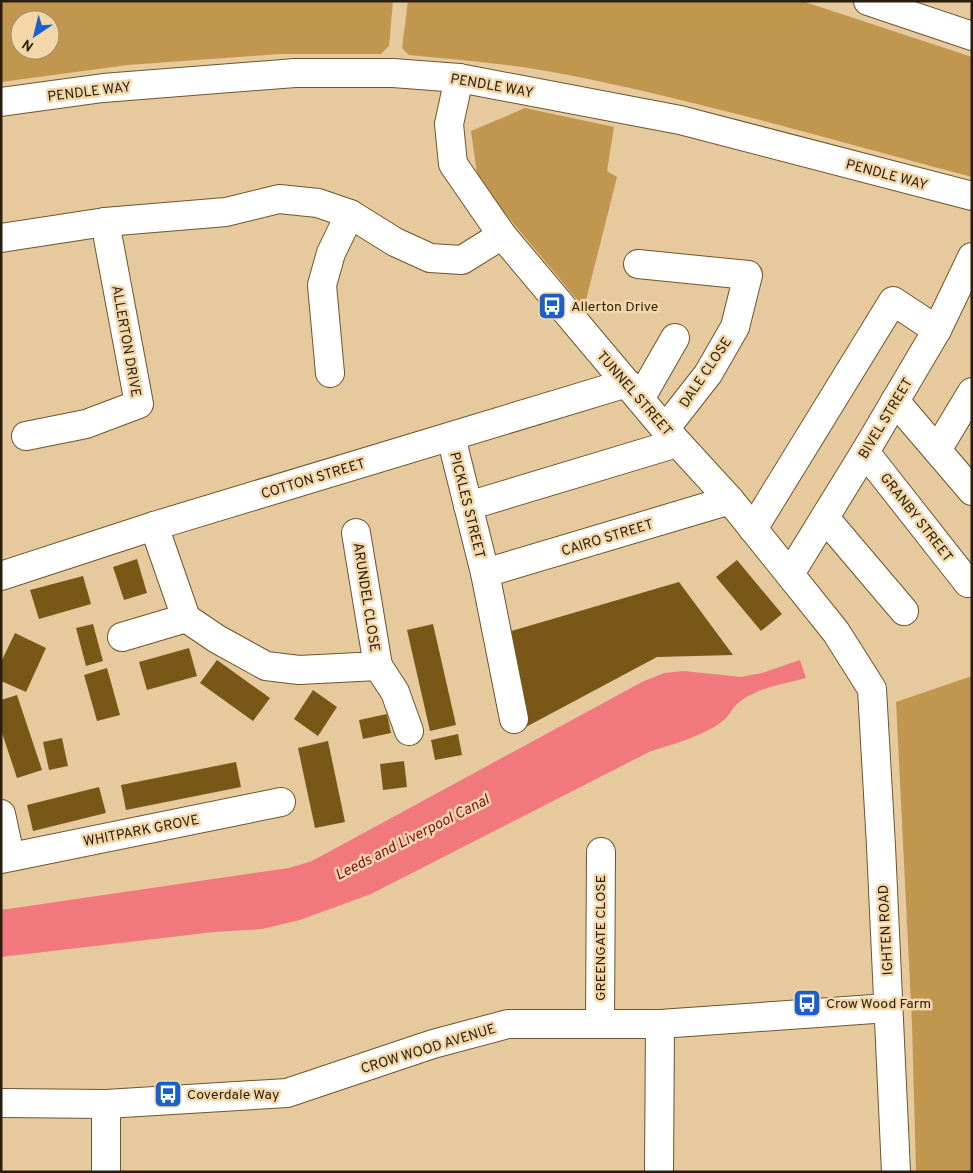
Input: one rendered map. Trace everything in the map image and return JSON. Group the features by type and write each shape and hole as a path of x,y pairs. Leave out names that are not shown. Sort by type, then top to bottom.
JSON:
{"main road":[{"path":"868,1 972,36"},
{"name":"PENDLE WAY","path":"1,102 104,88 295,73 393,73 459,78 680,120 972,196"},
{"name":"TUNNEL STREET","path":"459,78 449,124 453,164 502,235 671,436 730,500 790,574 836,632 872,689"},
{"path":"1,238 105,222 226,212 279,199 318,203 350,214 394,242 430,258 462,260 502,235"},
{"path":"330,372 322,285 331,254 350,214"},
{"name":"ALLERTON DRIVE","path":"26,436 86,424 139,404 105,222"},
{"name":"BIVEL STREET","path":"790,574 937,330 971,260"},
{"name":"DALE CLOSE","path":"638,264 748,275 736,327 671,436"},
{"path":"753,529 893,301 937,330"},
{"path":"634,391 675,338"},
{"name":"COTTON STREET","path":"1,576 154,526 451,437 634,391"},
{"path":"937,450 972,392"},
{"path":"895,401 972,491"},
{"path":"468,506 671,436"},
{"name":"PICKLES STREET","path":"451,437 485,573 514,720"},
{"name":"GRANBY STREET","path":"865,452 968,583"},
{"name":"CAIRO STREET","path":"485,573 730,500"},
{"path":"825,518 904,611"},
{"path":"122,637 186,618 154,526"},
{"name":"ARUNDEL CLOSE","path":"186,618 217,639 266,666 299,670 378,666 356,532"},
{"path":"378,666 395,692 409,731"},
{"name":"IGHTEN ROAD","path":"872,689 896,1172"},
{"name":"WHITPARK GROVE","path":"6,858 281,802"},
{"path":"1,814 6,858"},
{"name":"GREENGATE CLOSE","path":"600,1024 601,852"},
{"name":"CROW WOOD AVENUE","path":"1,1103 106,1104 287,1093 433,1044 508,1024 660,1024 888,1008"},
{"path":"659,1172 660,1024"},
{"path":"106,1104 106,1172"}],"shaded area":[{"path":"1,1 393,1 389,46 381,54 280,54 128,65 1,82"},
{"path":"408,1 802,1 972,57 972,177 666,96 563,74 409,55 402,48"},
{"path":"525,108 614,127 607,171 617,177 584,308 478,181 471,131"},
{"path":"972,676 972,1172 916,1172 912,1024 896,702"}],"water":[{"name":"Leeds and Liverpool Canal","path":"800,660 806,678 770,687 752,694 737,704 725,719 710,729 669,746 651,751 371,894 300,920 262,929 214,932 1,957 1,910 289,868 312,861 642,682 664,673 684,671 741,677 762,673"}],"building":[{"path":"137,559 147,593 124,600 113,567"},
{"path":"737,560 782,614 761,631 716,577"},
{"path":"83,576 91,604 39,619 30,590"},
{"path":"679,582 733,655 657,657 524,728 505,633"},
{"path":"93,624 103,661 86,666 76,628"},
{"path":"433,624 456,725 430,731 407,630"},
{"path":"15,633 46,648 26,692 1,681 1,662"},
{"path":"189,648 197,676 147,690 139,662"},
{"path":"217,660 270,698 253,721 200,683"},
{"path":"107,668 120,715 97,721 84,675"},
{"path":"313,690 337,707 318,736 294,719"},
{"path":"17,695 42,770 17,778 1,730 1,700"},
{"path":"387,714 391,733 363,739 359,720"},
{"path":"458,734 462,755 435,760 431,740"},
{"path":"62,738 68,766 49,770 43,742"},
{"path":"328,741 345,822 315,828 298,748"},
{"path":"404,761 407,787 383,790 380,764"},
{"path":"236,762 241,787 126,810 121,785"},
{"path":"99,787 106,813 33,831 27,805"}],"place":[{"name":"Allerton Drive","path":"552,306"},
{"name":"Crow Wood Farm","path":"807,1003"},
{"name":"Coverdale Way","path":"168,1094"}]}
